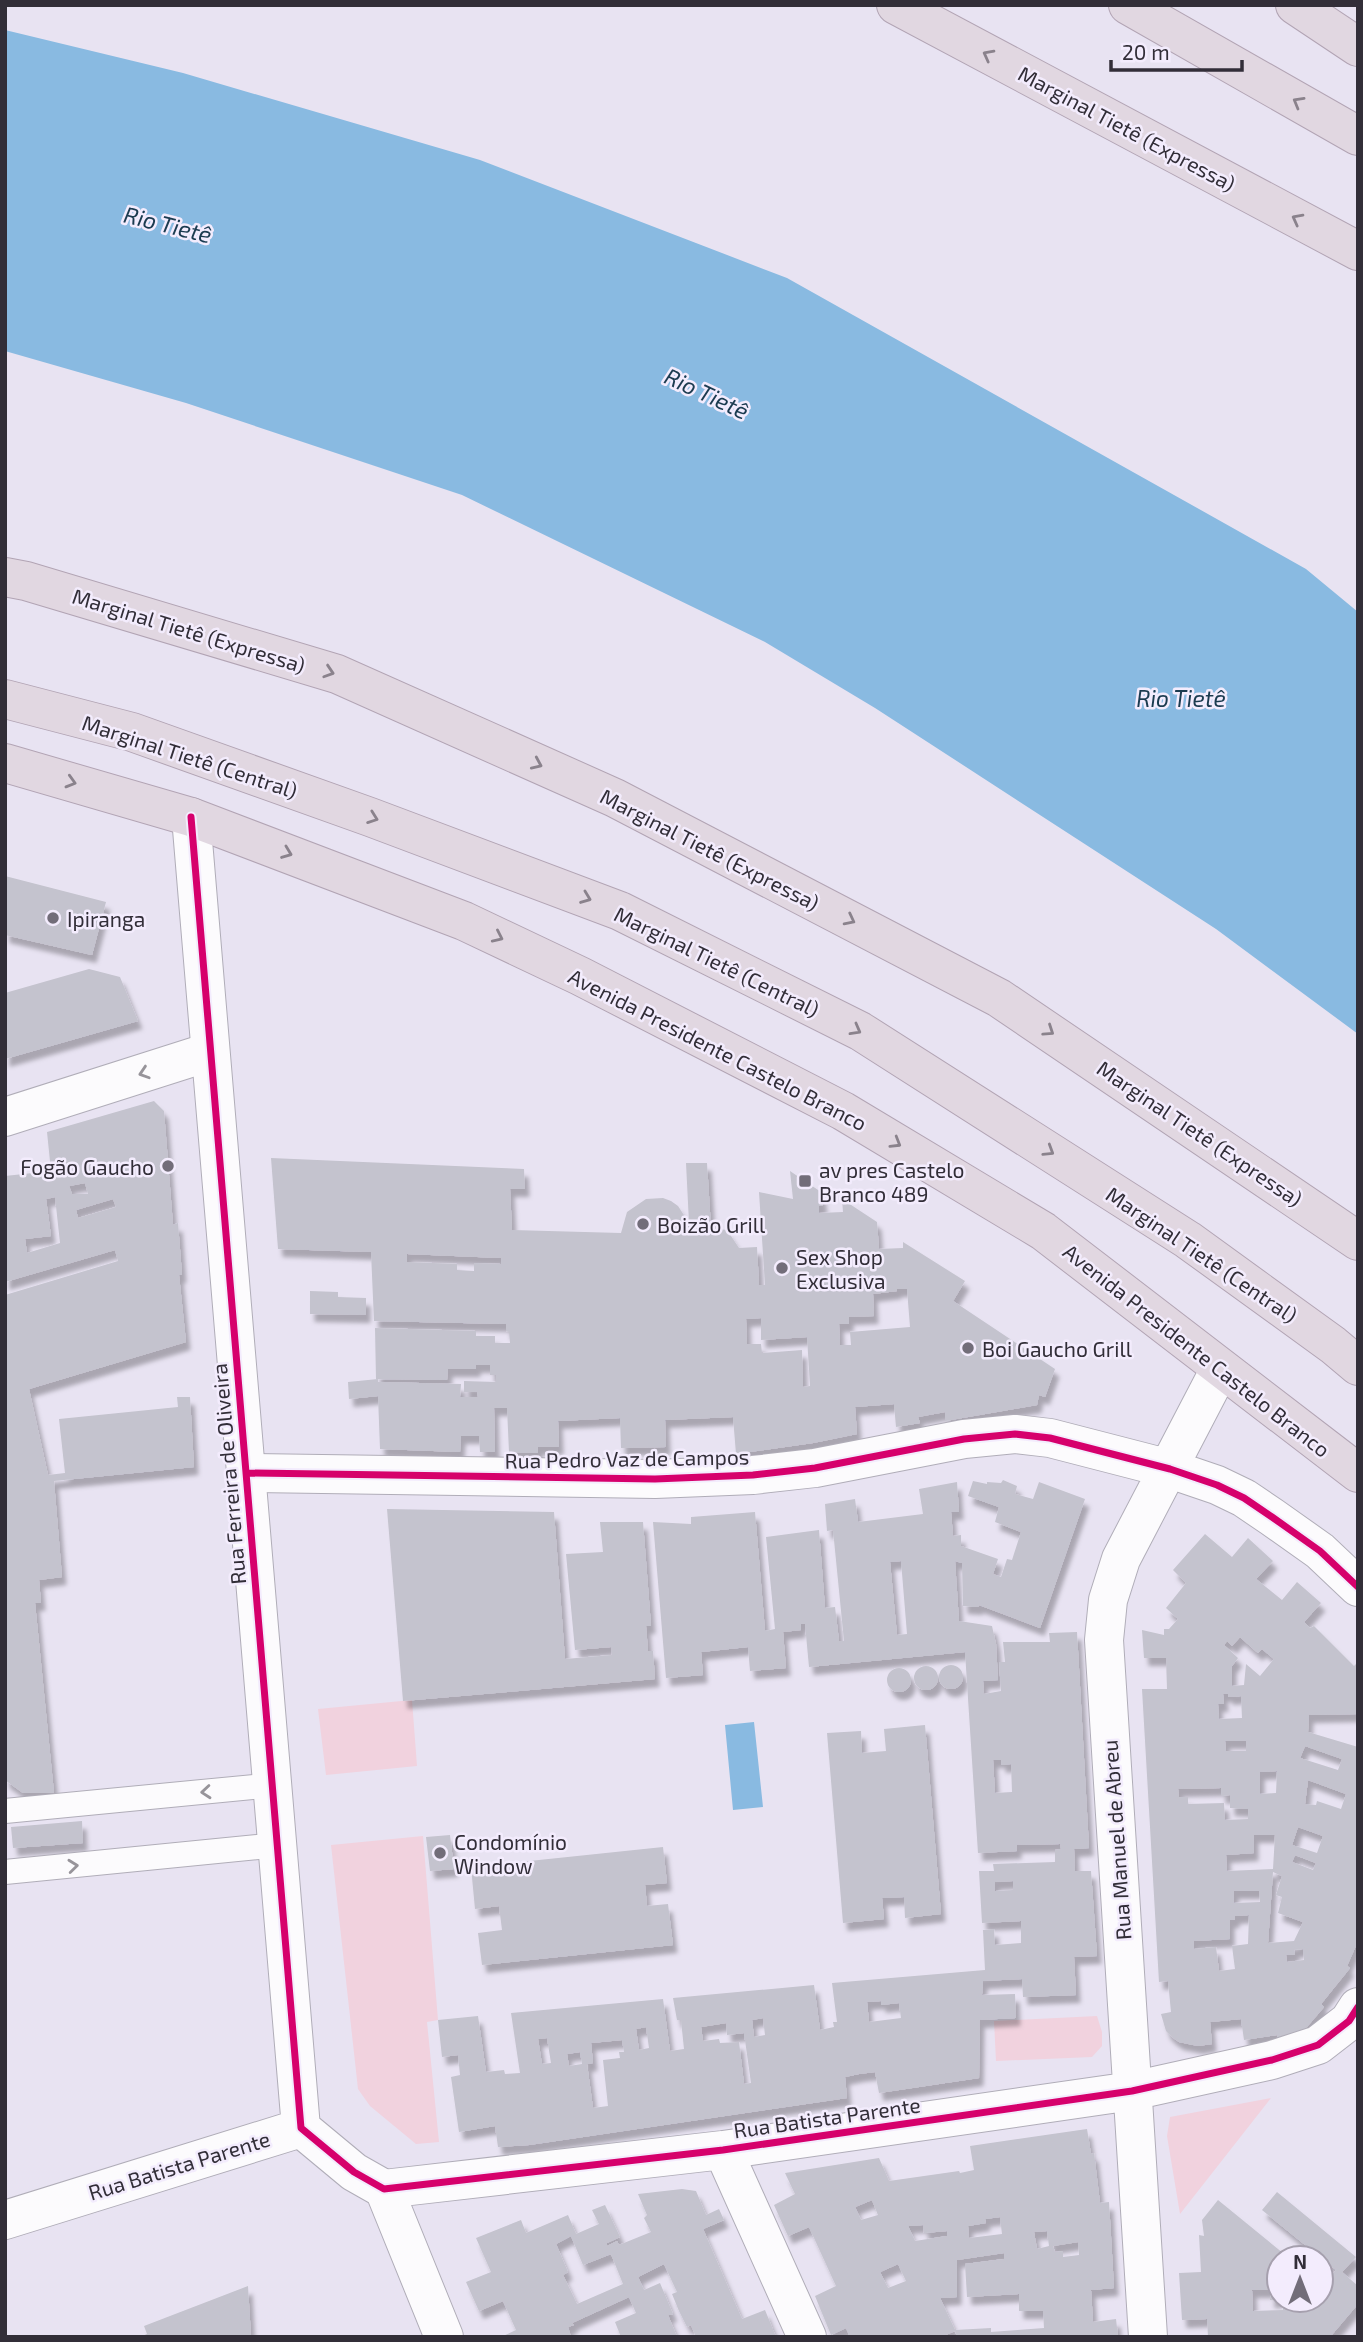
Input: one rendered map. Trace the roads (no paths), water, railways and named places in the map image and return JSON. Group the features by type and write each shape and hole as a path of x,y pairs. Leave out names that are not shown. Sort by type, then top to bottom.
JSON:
{"highway":[{"name":"Marginal Tietê (Expressa)","path":"896,5 1358,251"},
{"path":"1128,5 1358,136"},
{"path":"1295,5 1358,47"},
{"name":"Marginal Tietê (Expressa)","path":"5,577 337,674 615,799 999,998 1358,1241"},
{"name":"Marginal Tietê (Central)","path":"5,699 132,732 370,817 620,911 860,1031 1188,1240 1358,1366"},
{"name":"Avenida Presidente Castelo Branco","path":"5,763 191,817 464,921 580,976 843,1111 1042,1231 1358,1474"}],"street":[{"name":"Rua Ferreira de Oliveira","path":"191,817 301,2128"},
{"path":"5,1117 209,1052"},
{"name":"Rua Manuel de Abreu","path":"1148,2337 1104,1640 1108,1600 1121,1559 1220,1369"},
{"name":"Rua Pedro Vaz de Campos","path":"246,1473 655,1479 753,1475 815,1468 964,1439 1014,1434 1050,1438 1170,1469"},
{"path":"1170,1469 1217,1485 1244,1498 1320,1551 1358,1587"},
{"name":"Rua Batista Parente","path":"384,2189 723,2150 1132,2091 1272,2060 1318,2045 1349,2021 1358,2007"},
{"path":"301,2128 354,2172 384,2189 444,2337"},
{"name":"Rua Batista Parente","path":"5,2220 301,2128"},
{"path":"723,2150 807,2337"}],"lane":[{"path":"5,1811 274,1785"},
{"path":"5,1872 278,1845"}],"water":[{"name":"Rio Tietê","path":"5,30 183,73 480,160 787,278 1306,569 1358,612 1358,1034 1216,929 875,708 765,642 462,495 186,403 5,351"},
{"path":"754,1722 763,1807 733,1810 725,1725"}],"place":[{"name":"Ipiranga","path":"53,918"},
{"name":"Fogão Gaucho","path":"168,1166"},
{"name":"av pres Castelo Branco 489","path":"805,1181"},
{"name":"Boizão Grill","path":"643,1224"},
{"name":"Sex Shop Exclusiva","path":"782,1268"},
{"name":"Boi Gaucho Grill","path":"968,1348"},
{"name":"Condomínio Window","path":"440,1853"}]}
